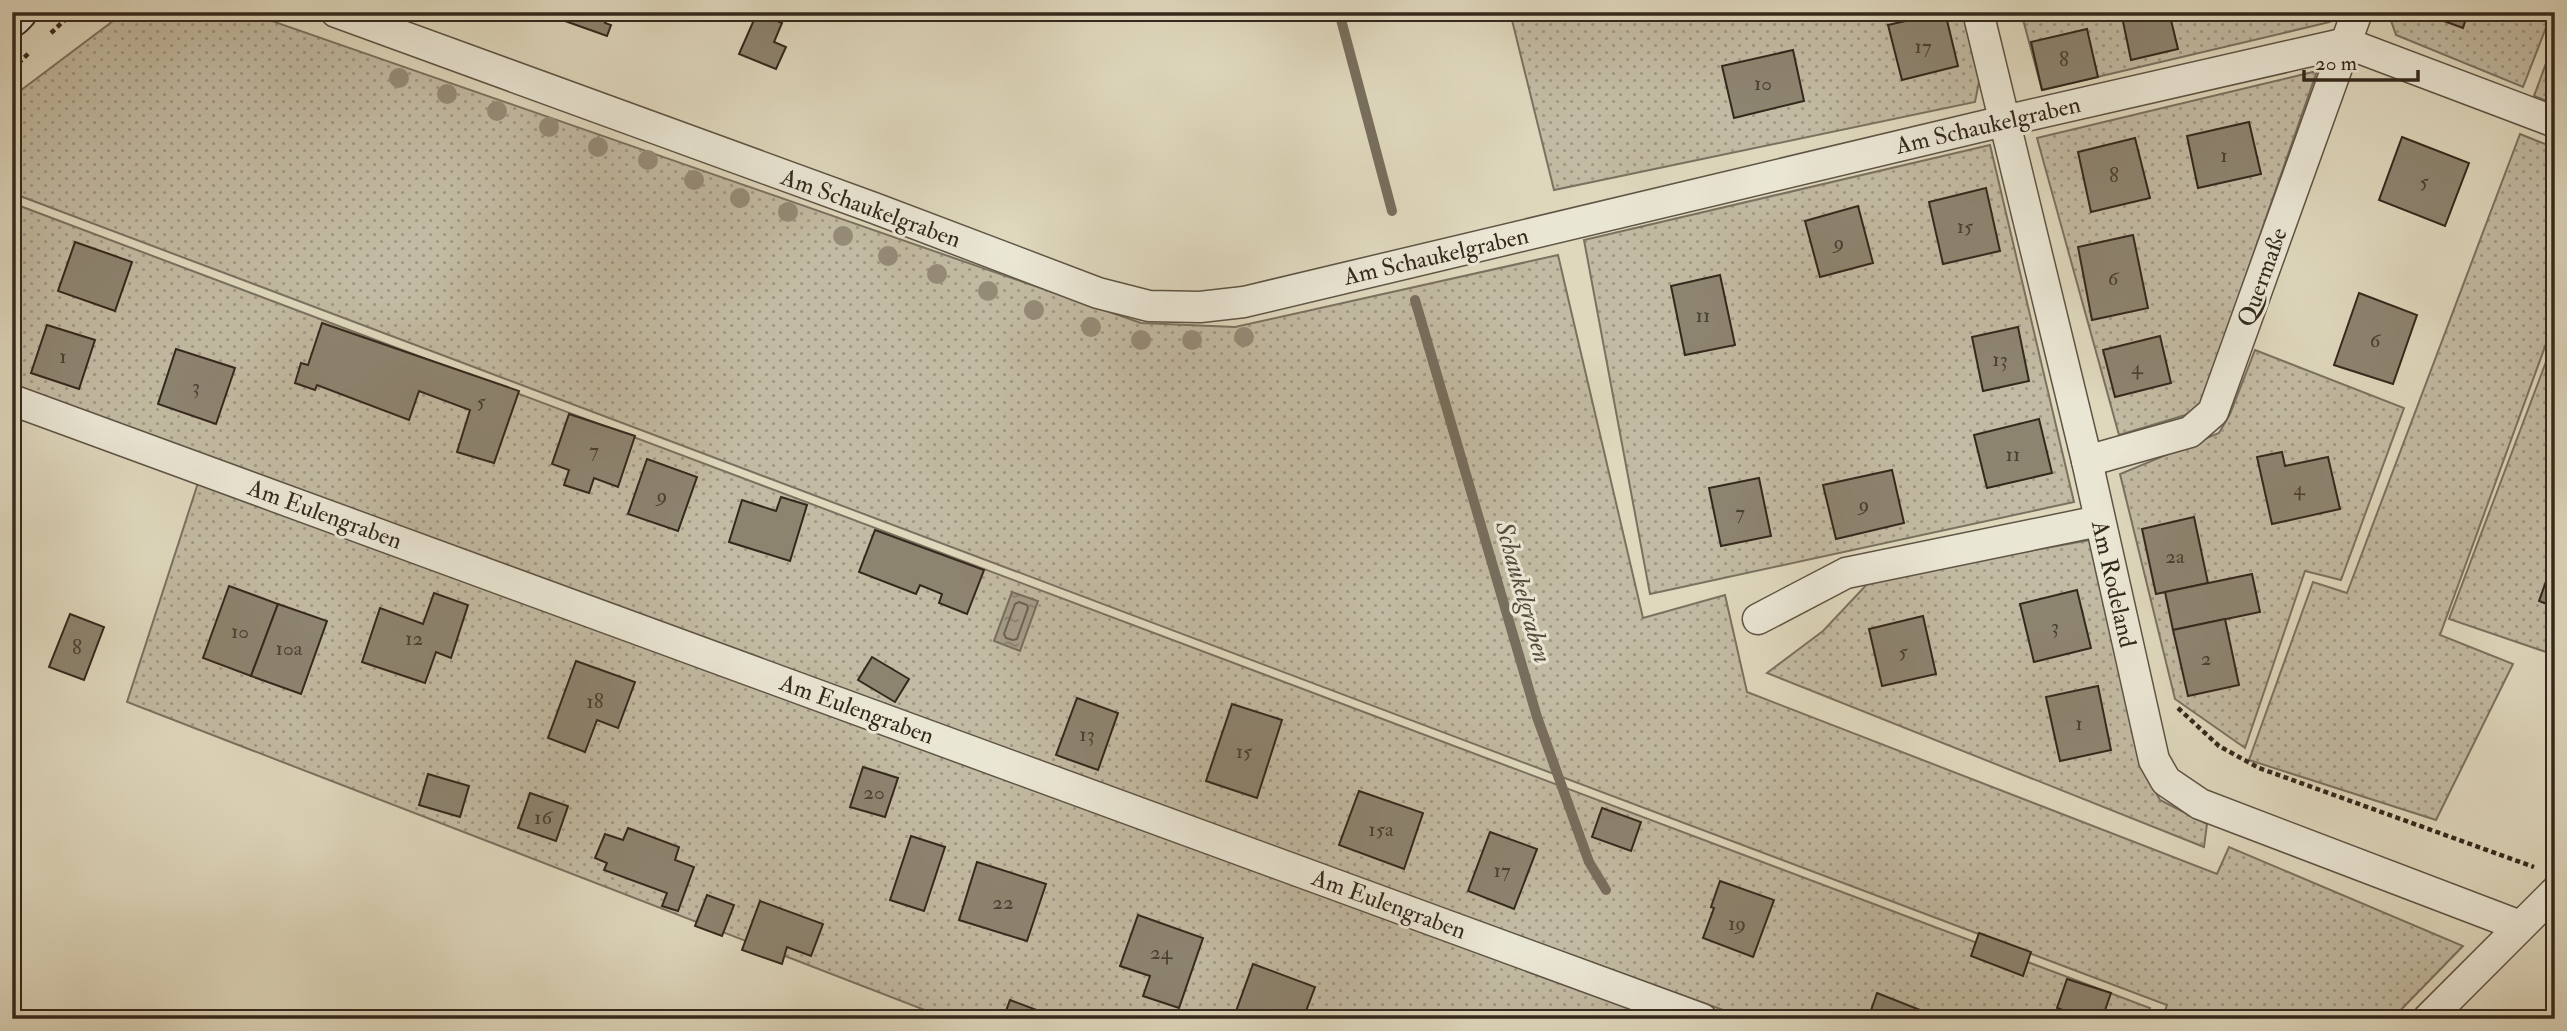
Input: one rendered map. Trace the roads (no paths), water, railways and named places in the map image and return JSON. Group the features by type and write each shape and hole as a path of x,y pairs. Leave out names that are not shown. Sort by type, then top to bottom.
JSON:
{"main road":[{"path":"12,17 17,12"}],"street":[{"name":"Am Schaukelgraben","path":"336,12 1098,293 1149,306 1200,307 1244,302 2004,121 2346,43"},
{"name":"Am Rodeland","path":"1978,12 2087,461 2154,760 2166,781 2200,804 2520,926"},
{"name":"Quermaße","path":"2087,461 2190,432 2213,412 2357,12"},
{"path":"2346,43 2555,122"},
{"name":"Am Eulengraben","path":"12,400 1702,1019"},
{"path":"1758,619 1846,573 2099,521"},
{"path":"2428,1019 2520,926 2548,881"}],"water":[{"path":"1012,592 1038,601 1020,651 994,641"}],"waterway":[{"name":"Schaukelgraben","path":"1339,12 1392,211"},
{"name":"Schaukelgraben","path":"1415,300 1537,717 1589,862 1606,890"}]}
